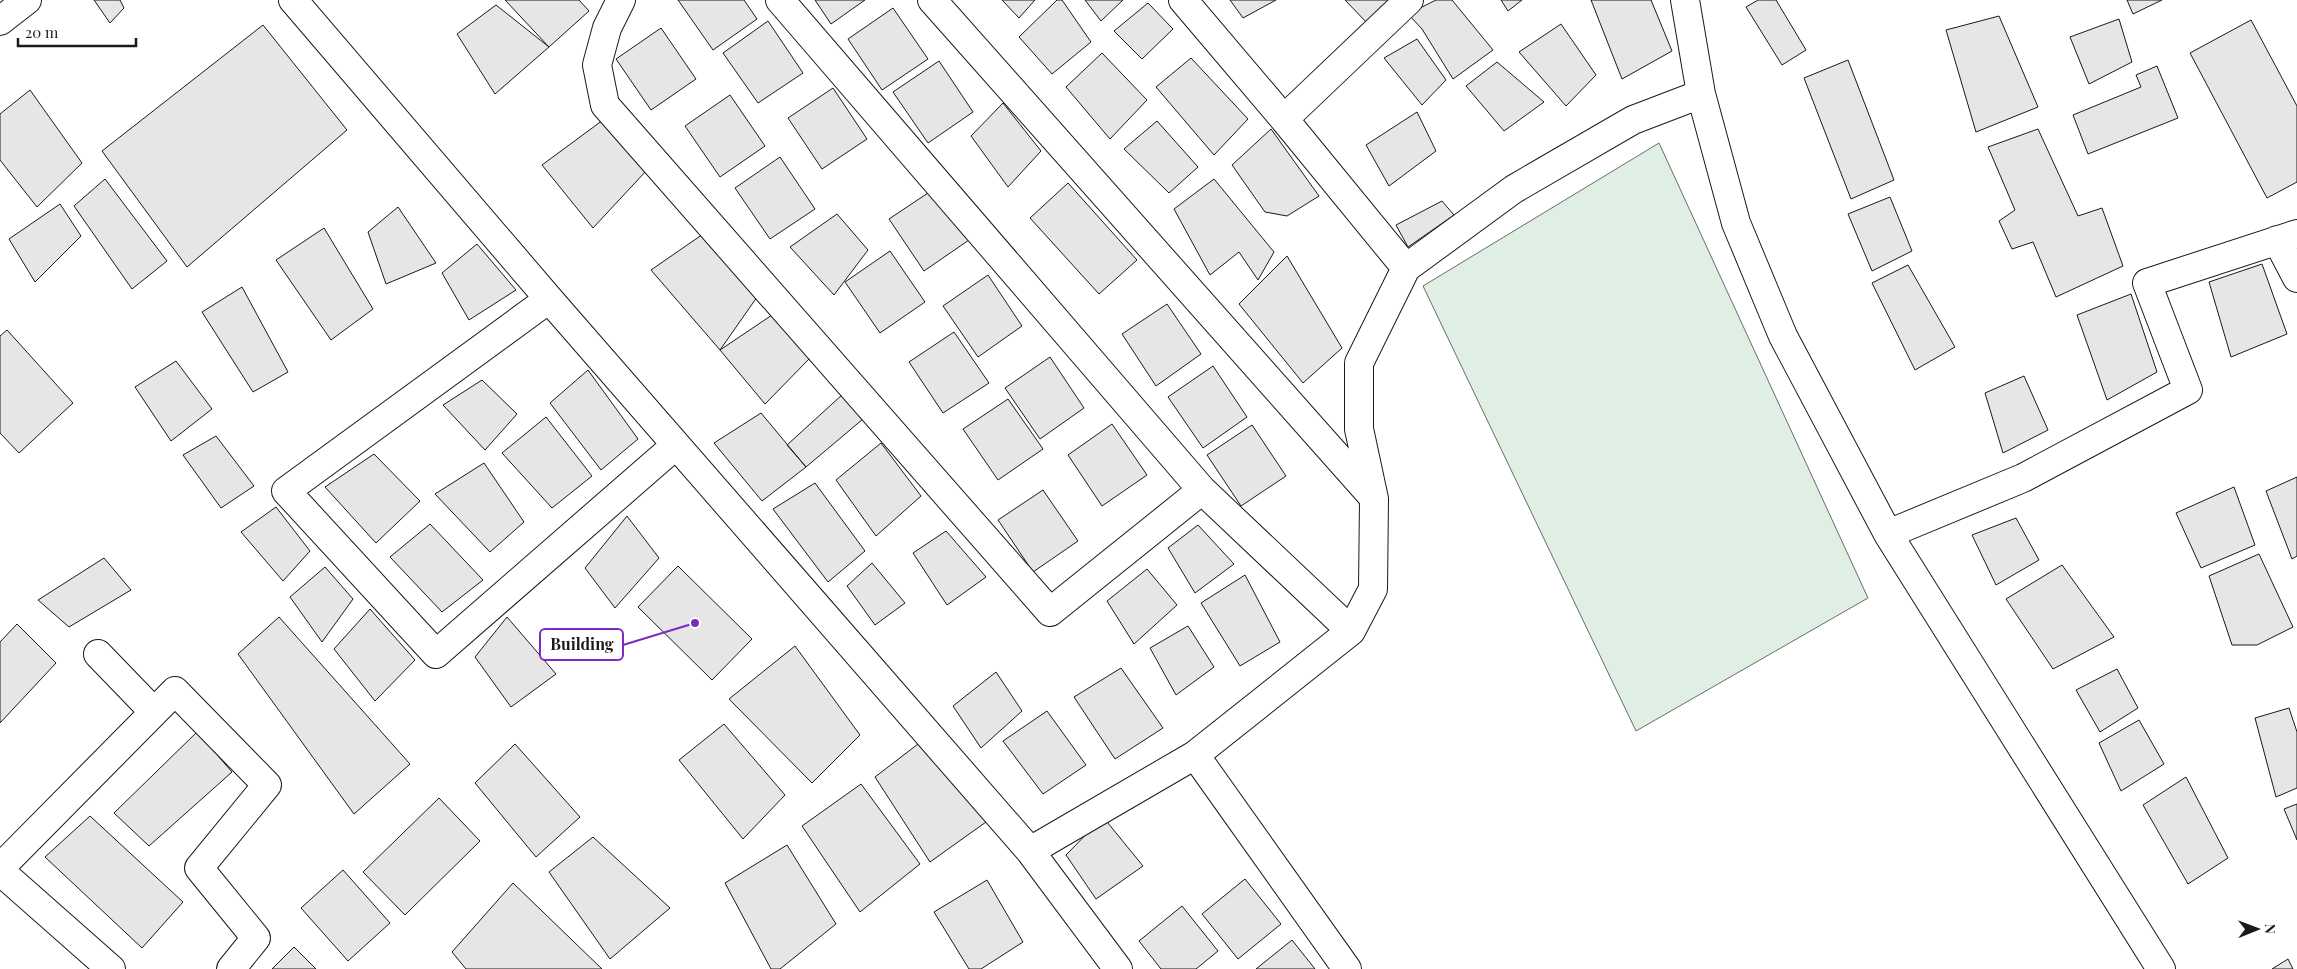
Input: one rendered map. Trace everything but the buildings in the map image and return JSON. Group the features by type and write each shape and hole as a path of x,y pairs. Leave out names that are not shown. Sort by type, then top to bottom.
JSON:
{"street":[{"path":"0,20 28,0"},
{"path":"293,0 549,299 1030,850 1118,969"},
{"path":"621,0 606,28 597,65 605,105 1050,612 1202,490"},
{"path":"780,0 1202,490 1351,631"},
{"path":"932,0 1374,498"},
{"path":"1183,0 1284,119 1406,268"},
{"path":"1284,119 1409,0"},
{"path":"1685,0 1702,94 1736,223 1783,336 1888,534 2161,969"},
{"path":"1030,850 1196,754 1351,631 1373,590 1374,498 1360,429 1359,363 1406,268 1514,189 1633,120 1702,94"},
{"path":"1888,534 2023,478 2188,390 2147,283 2287,237 2297,278"},
{"path":"549,299 286,491 436,654 676,445"},
{"path":"98,654 154,712"},
{"path":"111,969 0,870 175,691 267,785 199,868 256,938 231,969"},
{"path":"1196,754 1347,969"}],"green space":[{"path":"1659,143 1868,598 1636,731 1423,286"}],"place":[{"name":"Building","path":"695,623"}]}
